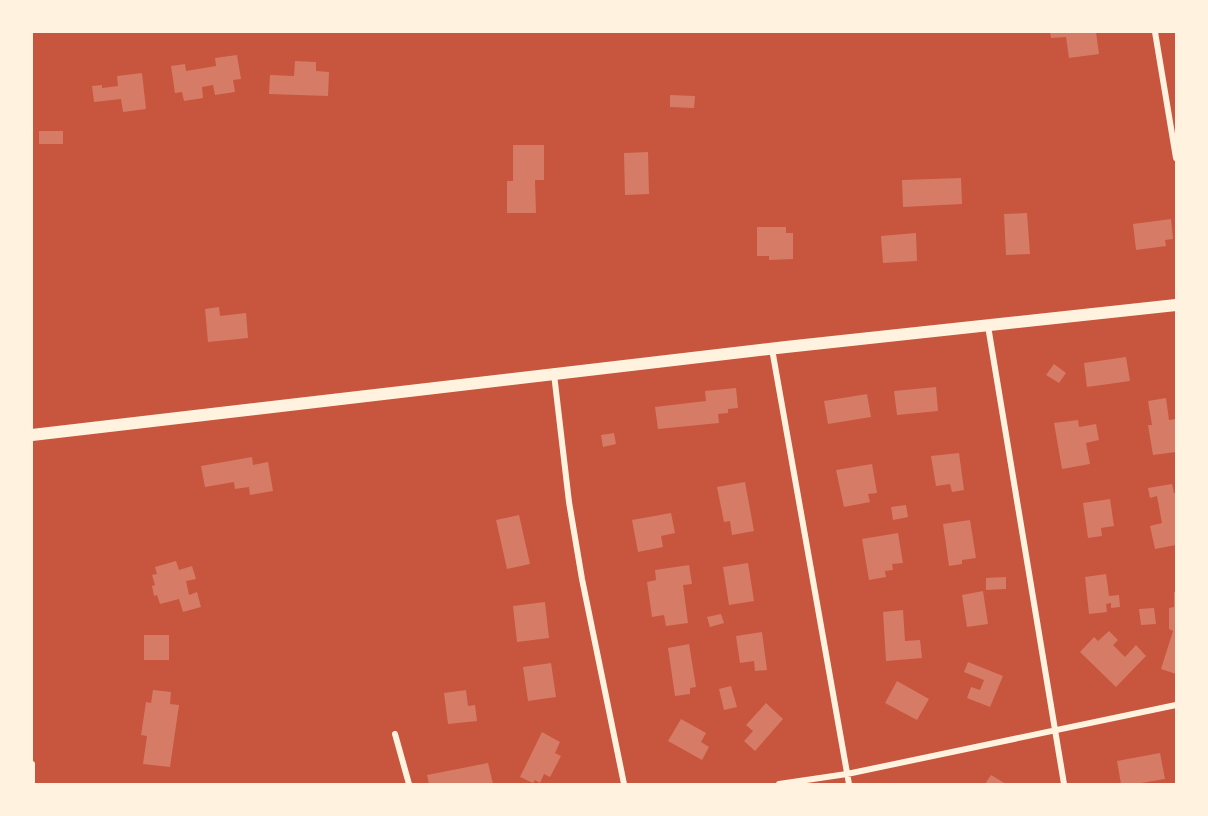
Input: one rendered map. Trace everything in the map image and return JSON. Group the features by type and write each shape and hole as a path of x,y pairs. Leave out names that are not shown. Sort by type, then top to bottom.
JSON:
{"main road":[{"path":"32,435 772,349 1176,305"}],"street":[{"path":"1155,32 1176,158"},
{"path":"988,326 1064,784"},
{"path":"772,349 849,784"},
{"path":"554,374 569,502 582,579 624,784"},
{"path":"779,784 847,774 1176,705"},
{"path":"395,734 409,784"},
{"path":"32,764 32,784"}],"building":[{"path":"1050,32 1096,32 1099,54 1069,58 1066,37 1051,38"},
{"path":"237,55 241,79 233,80 235,92 215,95 213,85 202,87 203,98 184,101 182,92 175,93 171,66 185,64 186,71 216,66 215,58"},
{"path":"295,61 316,62 316,71 329,72 328,96 269,94 270,75 294,76"},
{"path":"142,73 146,109 123,112 121,99 94,102 92,86 102,85 102,88 118,86 117,76"},
{"path":"670,95 695,96 694,108 670,107"},
{"path":"39,131 63,131 63,144 39,144"},
{"path":"513,145 544,145 544,180 535,180 536,213 507,213 507,181 513,181"},
{"path":"648,152 649,194 625,195 624,153"},
{"path":"961,178 962,204 903,207 902,180"},
{"path":"1027,213 1030,254 1006,255 1004,214"},
{"path":"1171,219 1173,239 1165,240 1166,246 1136,250 1133,224"},
{"path":"757,227 786,227 786,233 793,233 793,259 769,260 769,256 757,256"},
{"path":"916,233 917,261 883,263 881,236"},
{"path":"219,307 220,316 246,313 248,338 208,342 205,309"},
{"path":"1126,357 1130,381 1087,387 1084,363"},
{"path":"1054,364 1066,373 1059,383 1046,375"},
{"path":"936,387 938,411 897,415 894,391"},
{"path":"736,388 738,408 728,409 728,413 718,414 719,423 658,429 655,407 706,401 705,391"},
{"path":"867,394 871,417 828,424 824,401"},
{"path":"1166,398 1169,420 1176,419 1176,452 1153,455 1148,425 1152,425 1148,401"},
{"path":"1078,420 1079,427 1096,424 1099,440 1086,443 1090,464 1062,469 1054,423"},
{"path":"614,433 616,444 603,447 601,435"},
{"path":"959,453 964,490 952,492 950,484 936,486 931,456"},
{"path":"252,457 253,465 268,462 273,491 250,495 249,487 235,489 234,482 205,487 201,466"},
{"path":"872,464 877,493 868,494 870,502 844,507 836,470"},
{"path":"745,482 754,531 732,535 730,521 724,522 717,487"},
{"path":"1172,484 1174,493 1176,493 1176,545 1155,549 1150,526 1162,523 1157,496 1150,498 1148,488"},
{"path":"1110,499 1114,526 1101,528 1102,536 1088,538 1083,503"},
{"path":"906,505 908,517 893,520 891,507"},
{"path":"671,513 675,533 661,536 663,547 638,552 632,520"},
{"path":"519,515 530,564 507,569 496,520"},
{"path":"970,520 976,558 962,560 962,564 949,566 943,524"},
{"path":"898,533 903,563 892,564 893,570 885,571 886,577 869,580 862,539"},
{"path":"176,561 179,570 192,566 196,579 186,581 189,595 197,592 201,607 183,612 179,599 160,604 157,595 154,596 152,586 155,585 152,575 157,574 155,567"},
{"path":"748,563 754,601 729,605 723,567"},
{"path":"689,565 692,584 683,585 688,623 666,626 664,615 652,617 647,582 656,580 655,570"},
{"path":"1106,574 1109,596 1119,595 1120,607 1111,608 1111,603 1106,604 1107,612 1089,614 1085,577"},
{"path":"1006,577 1006,589 986,590 986,578"},
{"path":"983,591 988,624 967,627 962,595"},
{"path":"1174,592 1176,592 1176,674 1161,669 1173,631 1169,629 1169,608 1174,607"},
{"path":"545,602 549,638 517,642 513,606"},
{"path":"1154,608 1156,624 1141,625 1139,609"},
{"path":"903,610 905,641 920,640 922,658 886,661 883,612"},
{"path":"721,614 724,623 710,627 707,617"},
{"path":"1109,631 1118,640 1113,645 1125,657 1136,645 1146,656 1116,687 1080,652 1094,637 1098,641"},
{"path":"762,632 767,670 755,671 754,661 740,663 736,636"},
{"path":"144,635 169,635 169,660 144,660"},
{"path":"689,644 696,687 690,688 690,694 675,696 668,648"},
{"path":"968,662 1003,676 990,707 967,698 971,687 980,690 984,680 964,672"},
{"path":"551,663 556,697 528,701 523,667"},
{"path":"897,681 929,699 917,720 885,703"},
{"path":"731,686 737,707 724,710 719,689"},
{"path":"153,690 171,692 170,704 179,705 170,767 143,764 147,736 141,735 146,702 151,703"},
{"path":"466,690 468,706 475,705 477,721 448,724 444,693"},
{"path":"766,703 783,719 755,751 744,741 753,731 746,725"},
{"path":"681,719 706,733 701,742 709,747 702,760 668,741"},
{"path":"542,732 560,742 555,753 561,756 550,777 544,774 540,783 535,780 533,783 520,777"},
{"path":"1160,753 1165,779 1121,784 1117,761"},
{"path":"488,763 493,784 429,784 427,775"},
{"path":"991,775 1006,784 985,784"}]}
